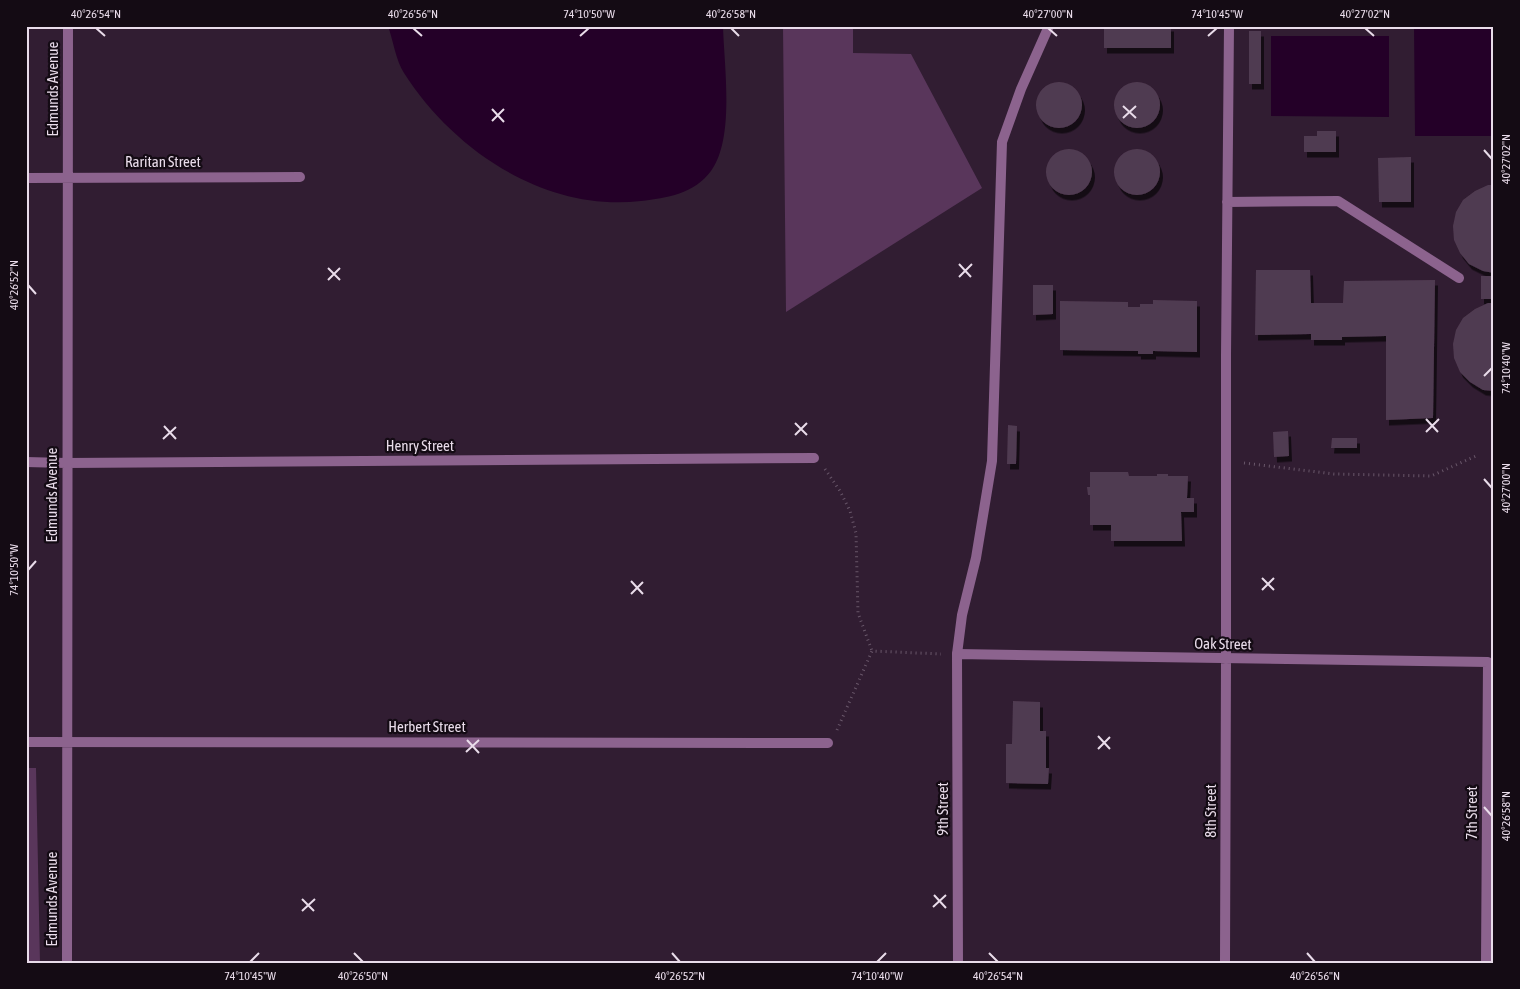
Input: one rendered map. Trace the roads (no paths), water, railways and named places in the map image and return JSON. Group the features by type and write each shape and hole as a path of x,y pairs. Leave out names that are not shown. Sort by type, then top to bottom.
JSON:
{"street":[{"name":"Edmunds Avenue","path":"67,963 66,463 68,26"},
{"name":"9th Street","path":"958,963 957,654 962,615 976,558 992,461 1002,142 1021,88 1049,26"},
{"name":"8th Street","path":"1225,963 1228,26"},
{"name":"Raritan Street","path":"26,178 300,177"},
{"path":"1227,202 1338,201 1459,278"},
{"name":"Henry Street","path":"26,462 814,458"},
{"name":"Oak Street","path":"957,654 1488,662"},
{"name":"7th Street","path":"1486,963 1488,662"},
{"name":"Herbert Street","path":"26,742 828,743"}]}
